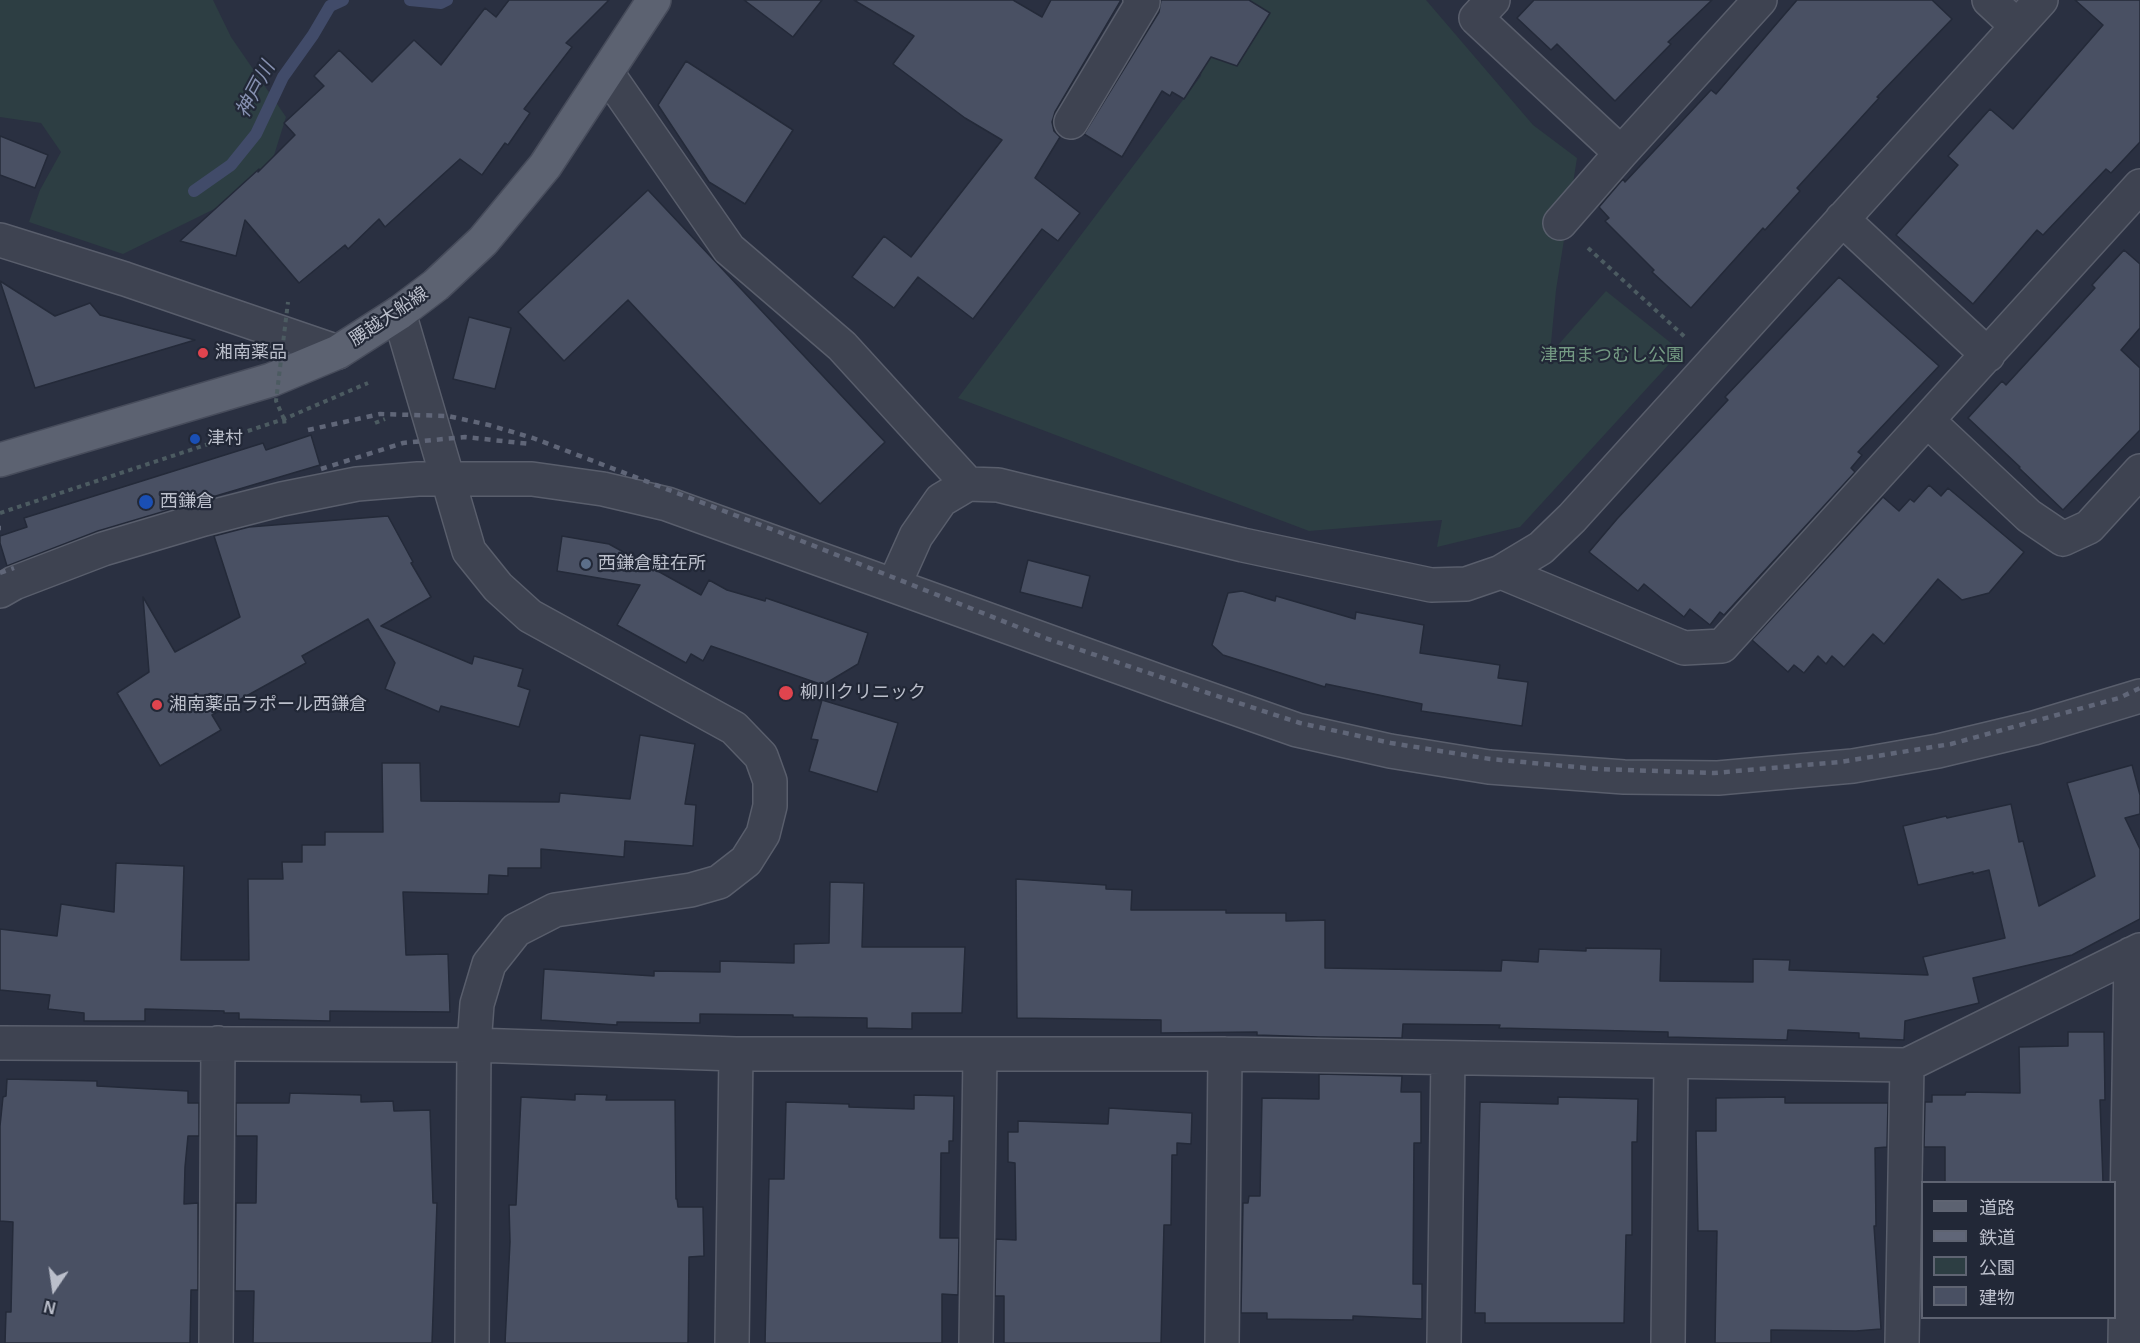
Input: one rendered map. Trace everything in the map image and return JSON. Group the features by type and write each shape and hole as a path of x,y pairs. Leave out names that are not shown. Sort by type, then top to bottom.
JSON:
{"main road":[{"name":"腰越大船線","path":"0,460 271,380 338,352 399,313 436,285 483,241 545,166 654,0"}],"street":[{"path":"1071,122 1143,2 1140,0"},
{"path":"1493,0 1476,18 1621,153"},
{"path":"1560,223 1760,0"},
{"path":"1989,0 2017,26"},
{"path":"894,585 916,536 941,500 968,484 998,485 1243,545 1431,585 1466,584 1501,572 1541,548 1572,518 2041,0"},
{"path":"607,73 729,249 842,346 968,484"},
{"path":"1501,572 1684,648 1722,646 2140,186"},
{"path":"1842,219 1988,355"},
{"path":"0,240 157,290 338,352"},
{"path":"399,313 469,550 498,587 530,616 734,728 761,756 770,781 770,806 763,834 746,861 719,882 692,890 555,910 516,930 489,964 477,1004 474,1044 472,1343"},
{"path":"1928,421 2030,516 2063,539 2089,527 2140,471"},
{"path":"0,591 14,583 104,549 204,519 282,499 357,484 418,479 532,478 603,489 667,504 1297,730 1390,751 1489,767 1624,777 1718,778 1853,766 1938,751 2023,731 2140,696"},
{"path":"0,1043 474,1044 736,1054 1225,1054 1907,1065 2136,952 2125,1343"},
{"path":"216,1343 218,1043"},
{"path":"732,1343 736,1054"},
{"path":"976,1343 980,1054"},
{"path":"1222,1343 1225,1054"},
{"path":"1444,1343 1448,1058"},
{"path":"1668,1343 1671,1062"},
{"path":"1902,1343 1907,1065"}],"path":[{"path":"1560,223 1713,363"},
{"path":"285,428 284,419 276,401 288,302"},
{"path":"0,513 284,419 368,383"},
{"path":"375,423 385,419"}],"green space":[{"path":"0,0 213,0 231,37 286,117 265,184 123,254 29,222 40,190 61,152 41,123 0,117"},
{"name":"津西まつむし公園","path":"1207,0 1426,0 1533,125 1577,158 1556,290 1550,354 1606,291 1681,351 1520,527 1437,547 1442,520 1309,531 958,398 1201,76"}],"building":[{"path":"509,0 609,0 566,43 572,47 524,109 530,113 508,145 505,143 482,175 460,159 385,227 379,219 348,249 345,245 299,283 245,220 236,256 180,241 259,169 258,172 295,135 284,123 324,86 314,76 339,50 372,82 414,40 441,65 485,8 496,17"},
{"path":"744,0 822,0 793,37"},
{"path":"854,0 1013,0 1042,17 1051,0 1121,0 1055,112 1052,122 1054,131 1060,137 1035,178 1080,213 1058,241 1042,229 973,319 918,277 894,308 852,277 884,236 911,257 1002,140 965,118 893,64 914,36"},
{"path":"1161,0 1249,0 1270,13 1237,66 1211,57 1184,99 1172,92 1170,96 1162,91 1122,157 1084,134 1159,12"},
{"path":"1534,0 1712,0 1668,42 1671,44 1615,101 1557,44 1551,50 1517,18"},
{"path":"1797,0 1932,0 1952,19 1877,97 1879,98 1797,188 1800,191 1765,230 1763,228 1691,308 1652,272 1654,270 1605,221 1609,218 1599,207 1623,179 1625,182 1711,90 1716,94"},
{"path":"2075,0 2140,0 2140,142 2111,173 2106,169 2043,235 2037,230 1973,304 1896,235 1958,165 1948,156 1990,109 2013,129 2103,25"},
{"path":"686,61 793,130 745,204 709,182 658,105"},
{"path":"0,136 48,155 35,188 0,175"},
{"path":"648,190 885,442 820,504 628,300 564,361 518,312"},
{"path":"2124,250 2140,264 2140,328 2121,350 2140,368 2140,430 2063,510 1968,418 2002,381 2006,385 2095,288 2092,285"},
{"path":"1839,277 1939,366 1858,452 1862,455 1851,468 1855,472 1724,615 1720,612 1710,625 1690,609 1684,617 1644,584 1638,591 1589,552 1728,400 1725,397"},
{"path":"0,281 55,316 90,303 100,315 195,340 35,388"},
{"path":"469,317 511,328 495,389 453,379"},
{"name":"西鎌倉","path":"311,435 320,465 98,531 7,566 0,536 27,527 24,518 263,443 266,450"},
{"path":"1929,485 1941,496 1948,488 2024,552 1989,593 1962,600 1938,579 1884,644 1873,634 1844,667 1832,656 1826,664 1818,656 1804,673 1794,665 1788,672 1752,640 1883,497 1899,511 1910,499 1914,502"},
{"path":"388,516 431,597 381,626 472,664 474,656 523,669 518,686 530,690 519,727 441,706 439,712 385,689 395,663 368,619 302,656 306,663 212,715 221,730 160,766 117,693 149,672 143,597 175,652 240,617 214,536 249,527"},
{"path":"562,536 609,544 701,595 709,580 727,590 765,601 766,598 868,633 858,664 823,685 711,646 703,661 691,654 686,663 617,625 640,585 557,571"},
{"path":"1028,560 1090,576 1082,608 1020,592"},
{"path":"1242,591 1275,601 1276,596 1355,619 1356,612 1424,625 1420,653 1500,665 1498,678 1528,682 1522,726 1421,711 1422,704 1326,684 1325,687 1223,655 1212,645 1228,593"},
{"path":"822,700 898,723 877,792 809,771 818,740 811,739"},
{"path":"640,735 695,744 685,804 696,805 693,846 625,841 624,857 541,849 541,868 508,868 508,876 489,875 488,894 403,892 406,955 448,954 450,1012 330,1011 330,1021 239,1019 239,1013 224,1013 224,1011 145,1009 145,1021 84,1021 84,1013 48,1009 50,995 0,990 0,929 57,936 61,904 114,912 116,863 184,866 181,960 249,960 248,879 283,879 282,862 302,862 302,845 325,845 325,832 383,832 382,763 420,763 421,801 559,802 560,793 630,799"},
{"path":"2132,765 2140,795 2140,814 2125,818 2140,849 2140,919 2072,955 1973,978 1979,1003 1905,1021 1904,1040 1859,1038 1859,1033 1788,1030 1787,1040 1668,1037 1668,1032 1499,1028 1500,1025 1403,1024 1402,1038 1318,1037 1257,1035 1257,1032 1161,1033 1161,1020 1017,1018 1016,879 1106,885 1106,889 1132,890 1131,910 1226,910 1226,913 1286,913 1286,921 1325,920 1325,968 1501,971 1502,960 1538,962 1539,949 1586,951 1586,948 1661,949 1660,981 1753,982 1753,959 1790,960 1789,970 1928,975 1923,957 2005,938 1989,870 1918,885 1903,826 2011,804 2019,842 2023,841 2039,906 2095,876 2067,783"},
{"path":"830,882 864,883 862,947 965,947 962,1013 912,1013 912,1029 867,1028 867,1018 793,1017 793,1015 700,1014 700,1023 617,1022 617,1025 541,1020 544,969 654,976 654,971 720,972 720,961 794,963 794,944 829,943"},
{"path":"2068,1032 2104,1032 2105,1100 2100,1100 2103,1181 1945,1181 1945,1147 1924,1147 1925,1102 1932,1102 1932,1095 1965,1095 1966,1092 2020,1093 2019,1047 2068,1046"},
{"path":"1319,1074 1402,1076 1401,1092 1421,1092 1421,1143 1414,1143 1413,1284 1422,1284 1422,1319 1353,1316 1353,1320 1267,1319 1267,1313 1241,1313 1243,1203 1248,1203 1249,1196 1260,1196 1262,1098 1319,1099"},
{"path":"7,1079 97,1081 97,1086 188,1091 188,1103 199,1103 199,1136 188,1136 185,1167 184,1204 198,1203 198,1290 191,1290 190,1343 5,1343 6,1312 11,1312 13,1222 0,1221 0,1126"},
{"path":"290,1093 361,1095 361,1102 393,1101 394,1111 430,1110 433,1203 437,1203 432,1343 253,1343 254,1291 235,1291 236,1203 256,1203 257,1136 236,1136 236,1103 289,1103"},
{"path":"575,1094 607,1095 606,1100 675,1100 678,1207 703,1207 704,1256 689,1257 688,1343 505,1343 510,1242 509,1205 516,1205 521,1097 575,1100"},
{"path":"914,1095 954,1096 953,1141 949,1141 949,1153 941,1153 940,1238 959,1238 958,1295 942,1294 942,1343 765,1343 769,1179 784,1179 786,1102 914,1109"},
{"path":"1558,1097 1638,1099 1637,1142 1632,1142 1632,1235 1626,1235 1624,1323 1485,1323 1485,1313 1475,1313 1480,1102 1558,1104"},
{"path":"1785,1097 1785,1103 1888,1103 1887,1147 1875,1148 1876,1226 1874,1226 1881,1329 1771,1330 1771,1343 1715,1343 1717,1231 1698,1231 1696,1131 1716,1131 1716,1098"},
{"path":"1109,1108 1192,1113 1191,1144 1177,1143 1177,1155 1172,1155 1171,1225 1164,1225 1161,1343 1004,1343 1004,1296 995,1296 996,1239 1016,1240 1015,1163 1008,1162 1008,1132 1018,1132 1018,1121 1108,1124"}],"waterway":[{"name":"神戸川","path":"194,191 231,165 256,134 283,77 313,35 330,6 343,0"},
{"name":"神戸川","path":"410,0 441,3 447,0"}],"railway":[{"path":"308,430 380,414 448,416 489,425 533,438 779,532 1048,639 1208,693 1300,723 1391,743 1490,759 1598,769 1714,773 1840,762 1951,744 2119,698 2140,688"},
{"path":"321,469 403,443 465,437 530,444"},
{"path":"0,573 14,568"}],"place":[{"name":"湘南薬品","path":"203,353"},
{"name":"津村","path":"195,439"},
{"name":"西鎌倉","path":"146,502"},
{"name":"西鎌倉駐在所","path":"586,564"},
{"name":"柳川クリニック","path":"786,693"},
{"name":"湘南薬品ラポール西鎌倉","path":"157,705"}]}
